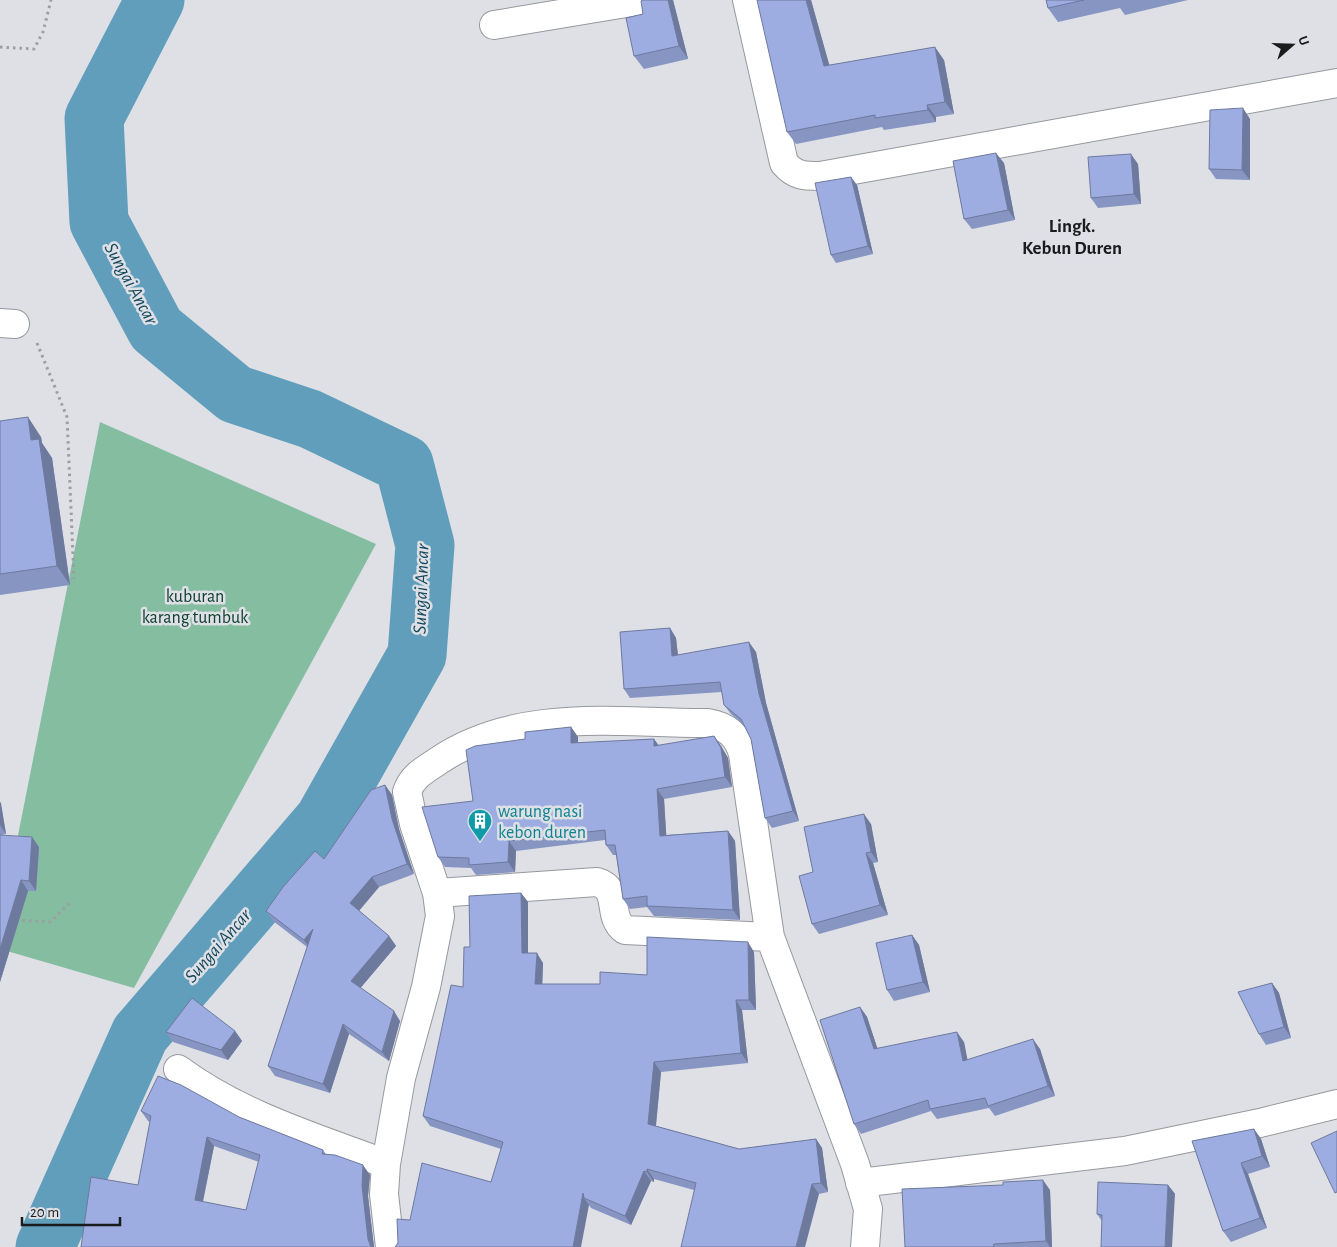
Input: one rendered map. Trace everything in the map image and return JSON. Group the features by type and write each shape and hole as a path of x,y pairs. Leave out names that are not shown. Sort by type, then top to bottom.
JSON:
{"street":[{"path":"494,25 644,0"},
{"path":"747,0 784,163 791,172 801,176 820,176 1337,83"},
{"path":"390,1247 384,1194 386,1164 401,1078 426,987 440,916 437,893 411,816 407,792 414,777 443,757 499,732 558,722 708,723 722,726 734,735 742,747 770,937 868,1209 865,1247"},
{"path":"437,893 597,882 605,884 610,890 617,922 625,930 770,937"},
{"path":"178,1069 218,1096 268,1120 386,1164"},
{"path":"860,1183 1125,1151 1260,1123 1337,1104"}],"path":[{"path":"0,47 34,50 43,32 51,0"},
{"path":"8,324 30,332 39,346 67,417 74,578"},
{"path":"8,920 50,922 71,902"}],"green space":[{"name":"kuburan karang tumbuk","path":"100,422 376,544 134,988 0,949 0,926"}],"building":[{"path":"642,0 668,0 679,46 634,56 626,18 643,14"},
{"path":"757,0 806,0 824,66 935,47 945,102 927,105 928,110 875,118 875,115 787,132"},
{"path":"1046,0 1084,0 1048,8"},
{"path":"1243,108 1242,170 1209,169 1210,110"},
{"path":"996,153 1008,210 964,219 953,161"},
{"path":"1131,154 1134,194 1091,198 1088,157"},
{"path":"851,177 868,246 831,255 815,183"},
{"path":"28,417 31,440 39,439 57,566 0,574 0,421"},
{"path":"670,628 672,656 749,642 759,694 793,811 765,818 751,739 741,719 724,705 720,682 624,689 620,632"},
{"path":"571,727 571,743 654,739 654,746 714,736 721,748 725,777 657,789 660,836 728,831 733,910 647,906 647,896 623,899 615,845 606,845 605,830 509,841 508,862 469,865 469,858 438,857 422,807 473,801 466,750 475,746 525,739 525,732"},
{"path":"385,785 392,819 407,864 372,877 350,903 389,936 351,981 394,1011 382,1052 343,1024 323,1084 268,1066 313,929 304,940 266,911 283,887 315,851 324,859 371,790"},
{"path":"864,814 871,852 866,853 880,905 812,924 799,876 813,872 804,827"},
{"path":"0,835 32,837 29,881 21,880 0,949"},
{"path":"521,893 522,953 537,953 535,984 600,984 600,972 647,975 647,937 748,942 749,1000 736,1000 741,1053 654,1062 648,1124 739,1149 816,1139 821,1183 812,1184 796,1247 681,1247 696,1183 647,1169 647,1172 644,1171 625,1216 584,1198 583,1193 573,1247 395,1247 398,1243 397,1219 410,1220 422,1163 491,1182 503,1142 423,1116 451,985 463,987 464,947 470,947 469,896"},
{"path":"912,935 923,982 887,990 876,943"},
{"path":"1272,983 1284,1027 1259,1034 1238,992"},
{"path":"192,998 235,1031 221,1050 166,1032"},
{"path":"860,1007 874,1049 957,1032 963,1061 1033,1039 1048,1086 988,1106 985,1098 930,1109 928,1100 854,1124 820,1020"},
{"path":"158,1076 181,1085 239,1117 323,1150 322,1154 335,1155 363,1165 362,1186 368,1239 371,1247 81,1247 91,1177 138,1185 151,1116 141,1111","holes":["207,1137 260,1155 246,1210 195,1200"]},
{"path":"1254,1129 1262,1156 1241,1163 1260,1218 1223,1231 1192,1141"},
{"path":"1337,1131 1337,1192 1335,1193 1311,1143"},
{"path":"1043,1180 1046,1241 994,1244 993,1247 905,1247 902,1189 1003,1185 1003,1182"},
{"path":"1098,1182 1168,1185 1165,1247 1101,1247 1102,1215 1097,1214"}],"waterway":[{"name":"Sungai Ancar","path":"45,1247 140,1034 324,820 417,655 425,545 404,464 310,419 235,394 156,329 99,222 94,118 155,0"}],"place":[{"name":"warung nasi kebon duren","path":"480,842"}],"district":[{"name":"Lingk. Kebun Duren","path":"1072,236"}]}
